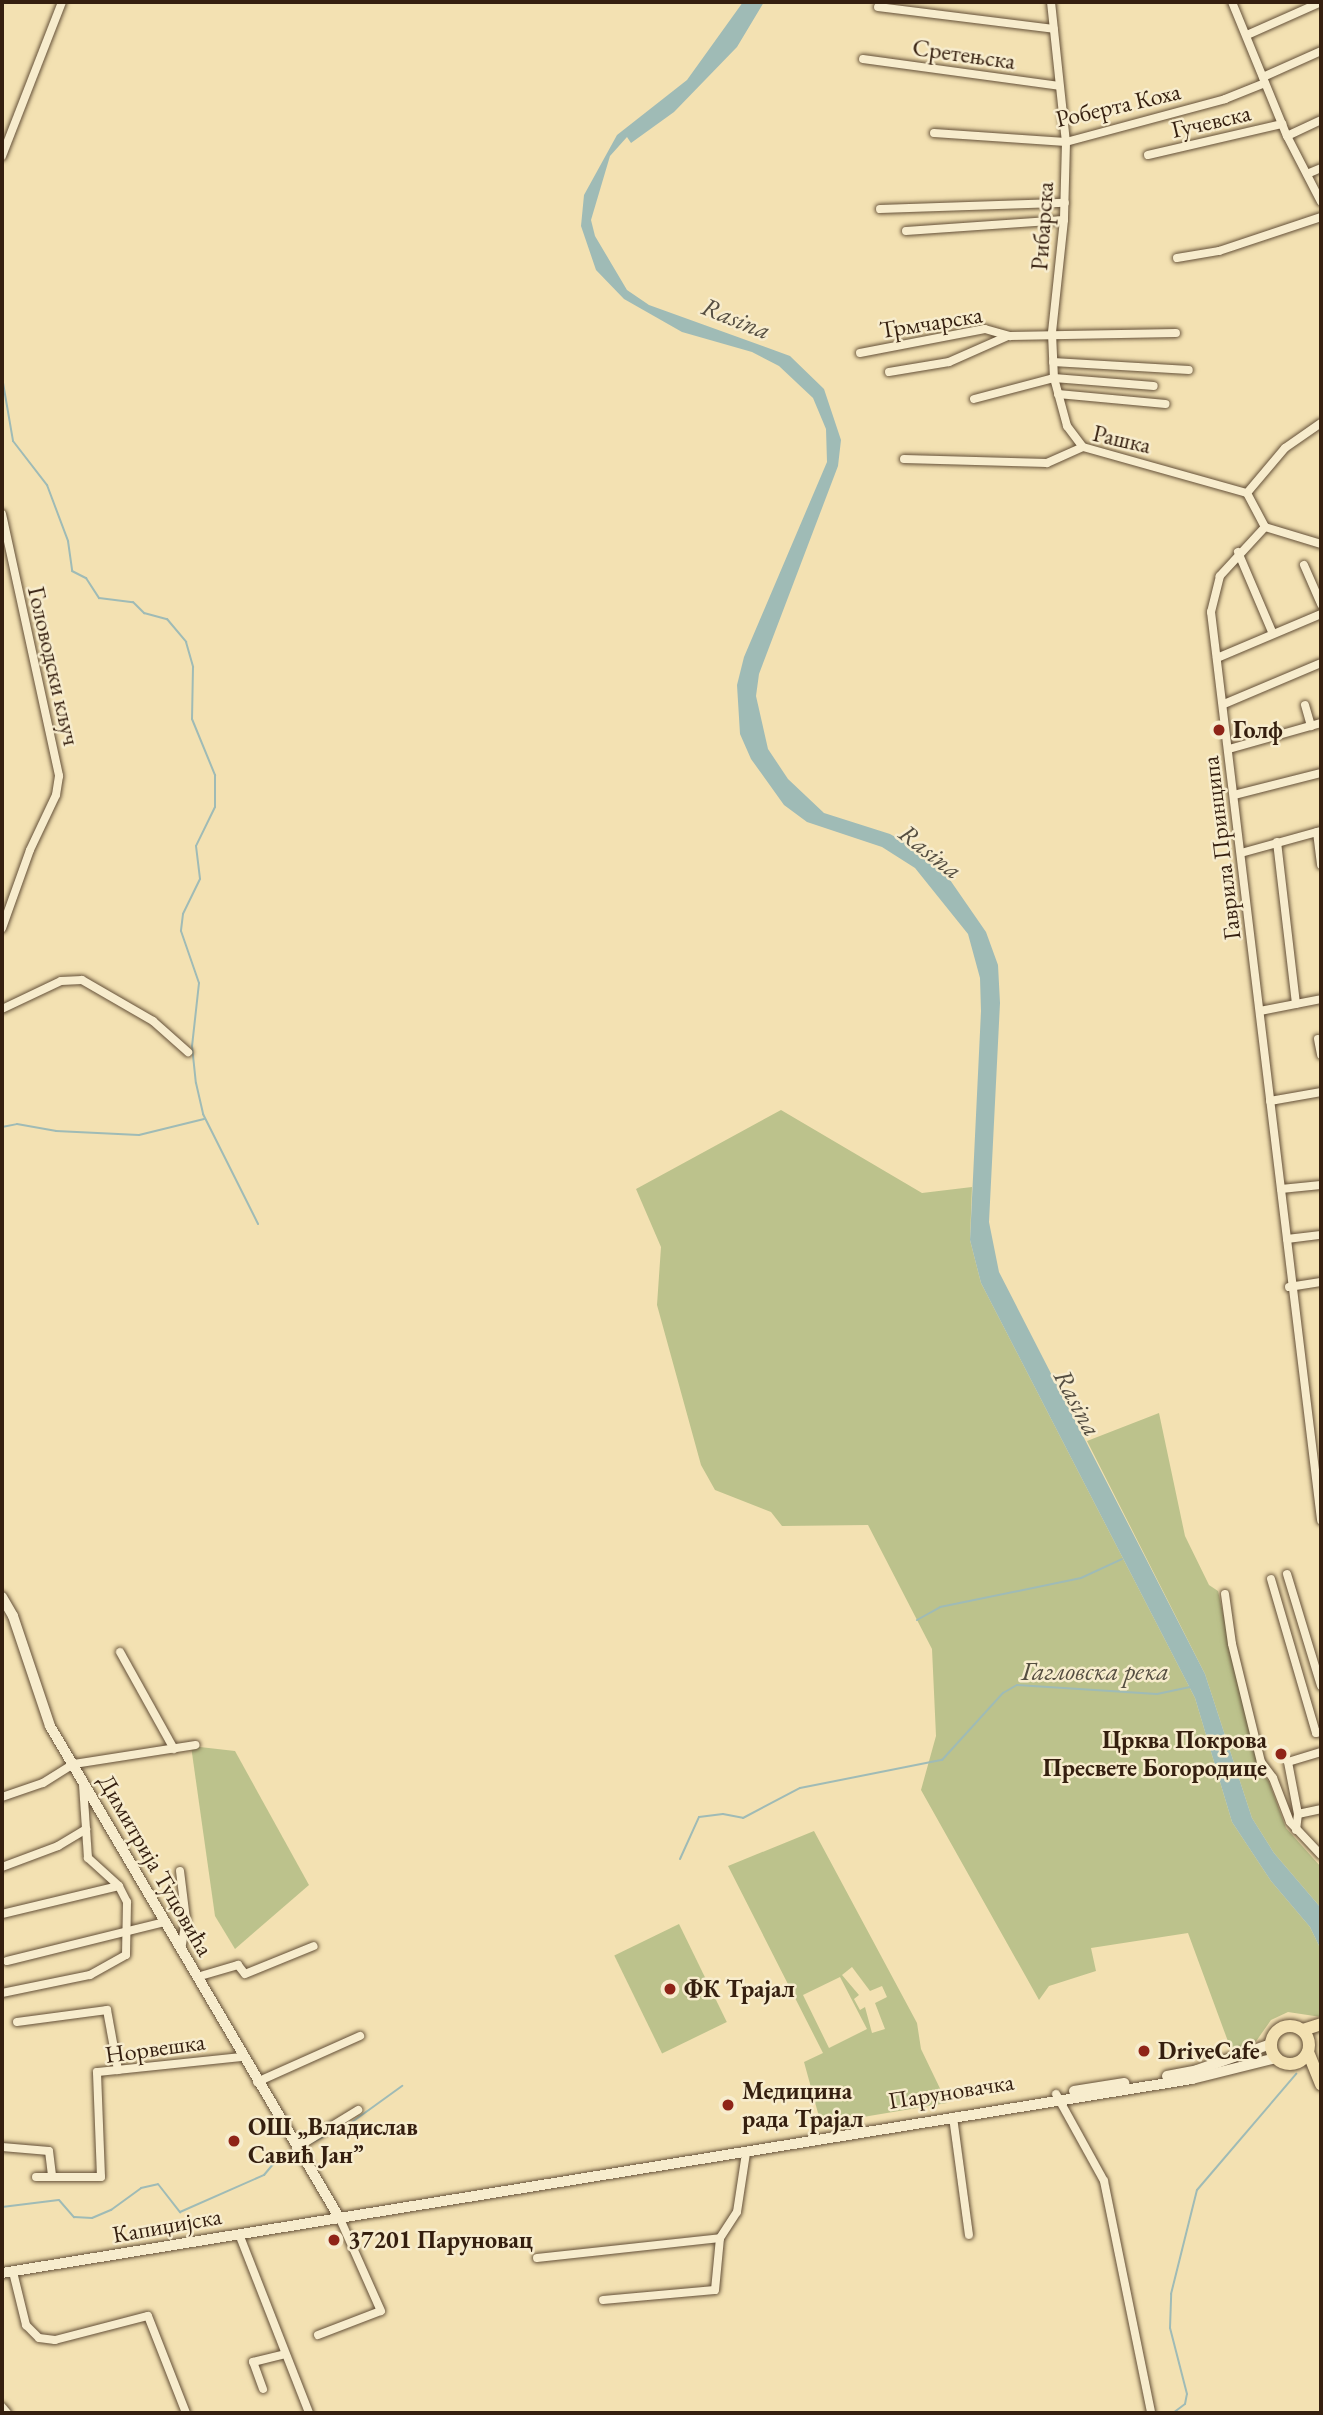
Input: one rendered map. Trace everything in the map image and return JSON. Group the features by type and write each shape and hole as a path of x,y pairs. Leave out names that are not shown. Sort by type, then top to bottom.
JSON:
{"main road":[{"path":"1319,2080 1296,2063 1276,2058 1271,2044 1284,2027 1303,2030 1321,2024"},
{"path":"1303,2030 1319,2080"},
{"path":"1296,2063 1321,2032"},
{"name":"Паруновачка","path":"486,2193 746,2153 1057,2098 1197,2070 1271,2044"},
{"name":"Паруновачка","path":"340,2219 1057,2098 1192,2079 1276,2058"},
{"name":"Капиџијска","path":"7,2273 340,2219"}],"street":[{"path":"2,156 62,2"},
{"name":"Рибарска","path":"1051,2 1066,142 1064,220 1052,333 1054,378 1067,426 1083,447"},
{"path":"1232,2 1287,136 1321,202"},
{"path":"1247,35 1321,2"},
{"path":"878,7 1054,29"},
{"name":"Роберта Коха","path":"934,133 1066,142 1225,99 1321,51"},
{"name":"Сретењска","path":"863,59 1059,86"},
{"path":"1287,136 1321,120"},
{"name":"Гучевска","path":"1148,155 1282,124"},
{"path":"1307,174 1321,168"},
{"path":"880,209 1065,203"},
{"path":"1177,258 1219,251 1321,217"},
{"path":"905,231 1064,220"},
{"name":"Трмчарска","path":"860,353 985,328 1008,336"},
{"name":"Трмчарска","path":"889,372 949,362 1008,336 1052,333 1176,333"},
{"path":"1053,362 1189,370"},
{"path":"974,399 1054,378 1154,387"},
{"path":"1058,394 1166,404"},
{"path":"1321,424 1285,448 1247,493 1265,527 1321,544"},
{"name":"Рашка","path":"904,459 1047,463 1083,447 1247,493"},
{"name":"Головодски кључ","path":"2,514 59,776 56,795 41,824 2,928"},
{"name":"Гаврила Принципа","path":"1265,527 1238,552 1212,597 1217,658 1287,1239 1289,1287 1319,1484 1321,1520"},
{"path":"1238,552 1273,634"},
{"path":"1304,565 1321,604"},
{"path":"1217,658 1321,614"},
{"path":"1224,704 1321,663"},
{"path":"1305,705 1311,726"},
{"path":"1229,749 1321,723"},
{"path":"1234,795 1321,773"},
{"path":"1241,853 1319,832 1321,865"},
{"path":"1277,842 1296,1004"},
{"path":"2,1009 61,981 82,980 153,1021 188,1052"},
{"path":"1260,1011 1321,999"},
{"path":"1318,1039 1321,1055"},
{"path":"1270,1101 1321,1092"},
{"path":"1281,1189 1321,1185"},
{"path":"1287,1239 1321,1235"},
{"path":"1289,1287 1321,1282"},
{"path":"1311,1445 1321,1446"},
{"path":"1287,1574 1321,1686"},
{"path":"1271,1579 1316,1733 1321,1732"},
{"path":"1225,1594 1256,1750 1296,1830 1321,1855"},
{"name":"Димитрија Туцовића","path":"2,1597 13,1616 45,1713 242,2057 340,2219"},
{"path":"120,1652 174,1749"},
{"path":"2,1797 43,1783 74,1764 197,1745"},
{"path":"1296,1830 1298,1814 1288,1762 1321,1752"},
{"path":"2,1993 106,1969 126,1955 127,1902 119,1885 88,1858 83,1780"},
{"path":"1298,1814 1321,1809"},
{"path":"2,1867 58,1846 86,1829"},
{"path":"180,1871 186,1919 181,1951"},
{"path":"2,1914 119,1885"},
{"path":"6,1961 126,1934 166,1922"},
{"path":"197,1977 238,1965 245,1973 314,1946"},
{"path":"17,2022 107,2010 118,2070"},
{"path":"257,2082 360,2036"},
{"name":"Норвешка","path":"36,2177 101,2177 97,2072 242,2057"},
{"path":"1057,2098 1104,2181 1151,2413"},
{"path":"295,2146 358,2110"},
{"path":"953,2117 969,2235"},
{"path":"2,2147 49,2151 52,2176"},
{"path":"603,2300 715,2290 720,2238 737,2212 746,2153"},
{"path":"318,2335 377,2315 382,2309 340,2219"},
{"path":"239,2234 309,2413"},
{"path":"537,2258 720,2238"},
{"path":"7,2273 26,2325 39,2338 55,2340 148,2316 186,2413"},
{"path":"263,2389 253,2362 284,2354"},
{"path":"2,2407 7,2413"}],"green space":[{"path":"781,1110 922,1193 972,1187 970,1240 981,1283 1195,1698 1232,1822 1271,1881 1310,1927 1321,1950 1321,2017 1288,2012 1271,2020 1252,2047 1233,2055 1188,1933 1091,1948 1096,1971 1049,1986 1039,2000 921,1790 936,1736 932,1649 868,1525 782,1526 771,1512 715,1490 701,1465 657,1305 661,1247 636,1189"},
{"path":"1159,1413 1185,1536 1209,1585 1218,1591 1258,1766 1269,1782 1286,1828 1321,1867 1321,1908 1274,1853 1252,1818 1205,1674 1087,1441"},
{"path":"191,1746 235,1751 309,1885 235,1949 215,1916"},
{"path":"814,1831 917,2023 921,2049 947,2103 821,2124 804,2062 823,2053 728,1866","holes":["852,1967 870,1991 882,1986 887,1997 875,2003 885,2029 872,2033 865,2007 860,2010 854,1999 859,1995 842,1975","840,1977 867,2029 829,2048 803,1995"]},
{"name":"ФК Трајал","path":"679,1924 727,2022 662,2054 614,1956"}],"water":[{"path":"743,2 764,2 737,47 674,112 631,143 627,137 610,156 591,220 595,236 627,290 649,305 790,356 824,389 841,440 838,466 759,674 756,696 768,749 788,779 824,813 890,834 920,851 948,877 986,932 998,965 1000,1003 989,1222 999,1272 1205,1674 1252,1818 1274,1853 1321,1908 1321,1950 1310,1927 1271,1881 1232,1822 1195,1698 981,1283 970,1240 981,1011 980,978 968,934 915,868 882,847 807,822 784,805 751,759 740,734 737,685 744,657 827,462 826,429 813,398 779,366 752,352 682,332 624,299 596,270 581,226 584,195 617,135 687,80"}],"waterway":[{"path":"2,377 13,441 47,485 68,541 72,571 86,578 99,598 133,602 144,613 167,619 186,642 193,667 192,719 215,775 215,807 196,846 200,879 183,914 181,931 199,983 192,1046 196,1083 203,1114 258,1224"},
{"path":"2,1127 17,1124 56,1131 139,1135 204,1119"},
{"path":"917,1620 940,1607 1081,1578 1122,1559"},
{"name":"Гагловска река","path":"680,1859 699,1817 723,1814 743,1818 800,1788 942,1760 1003,1693 1017,1685 1157,1694 1191,1687"},
{"path":"1173,2413 1185,2404 1187,2394 1170,2328 1171,2294 1197,2190 1296,2074"},
{"name":"Гагловска река","path":"310,2143 348,2125 402,2086"},
{"name":"Гагловска река","path":"2,2207 59,2200 74,2217 92,2218 111,2210 141,2188 158,2184 180,2212 264,2175 274,2163 296,2151"}],"place":[{"name":"Голф","path":"1219,730"},
{"name":"Црква Покрова Пресвете Богородице","path":"1281,1754"},
{"name":"ФК Трајал","path":"670,1989"},
{"name":"DriveCafe","path":"1144,2051"},
{"name":"Медицина рада Трајал","path":"728,2105"},
{"name":"ОШ „Владислав Савић Јан”","path":"234,2141"},
{"name":"37201 Паруновац","path":"334,2240"}],"water label":[{"name":"Rasina","path":"736,319"},
{"name":"Rasina","path":"930,852"},
{"name":"Rasina","path":"1077,1403"}]}
